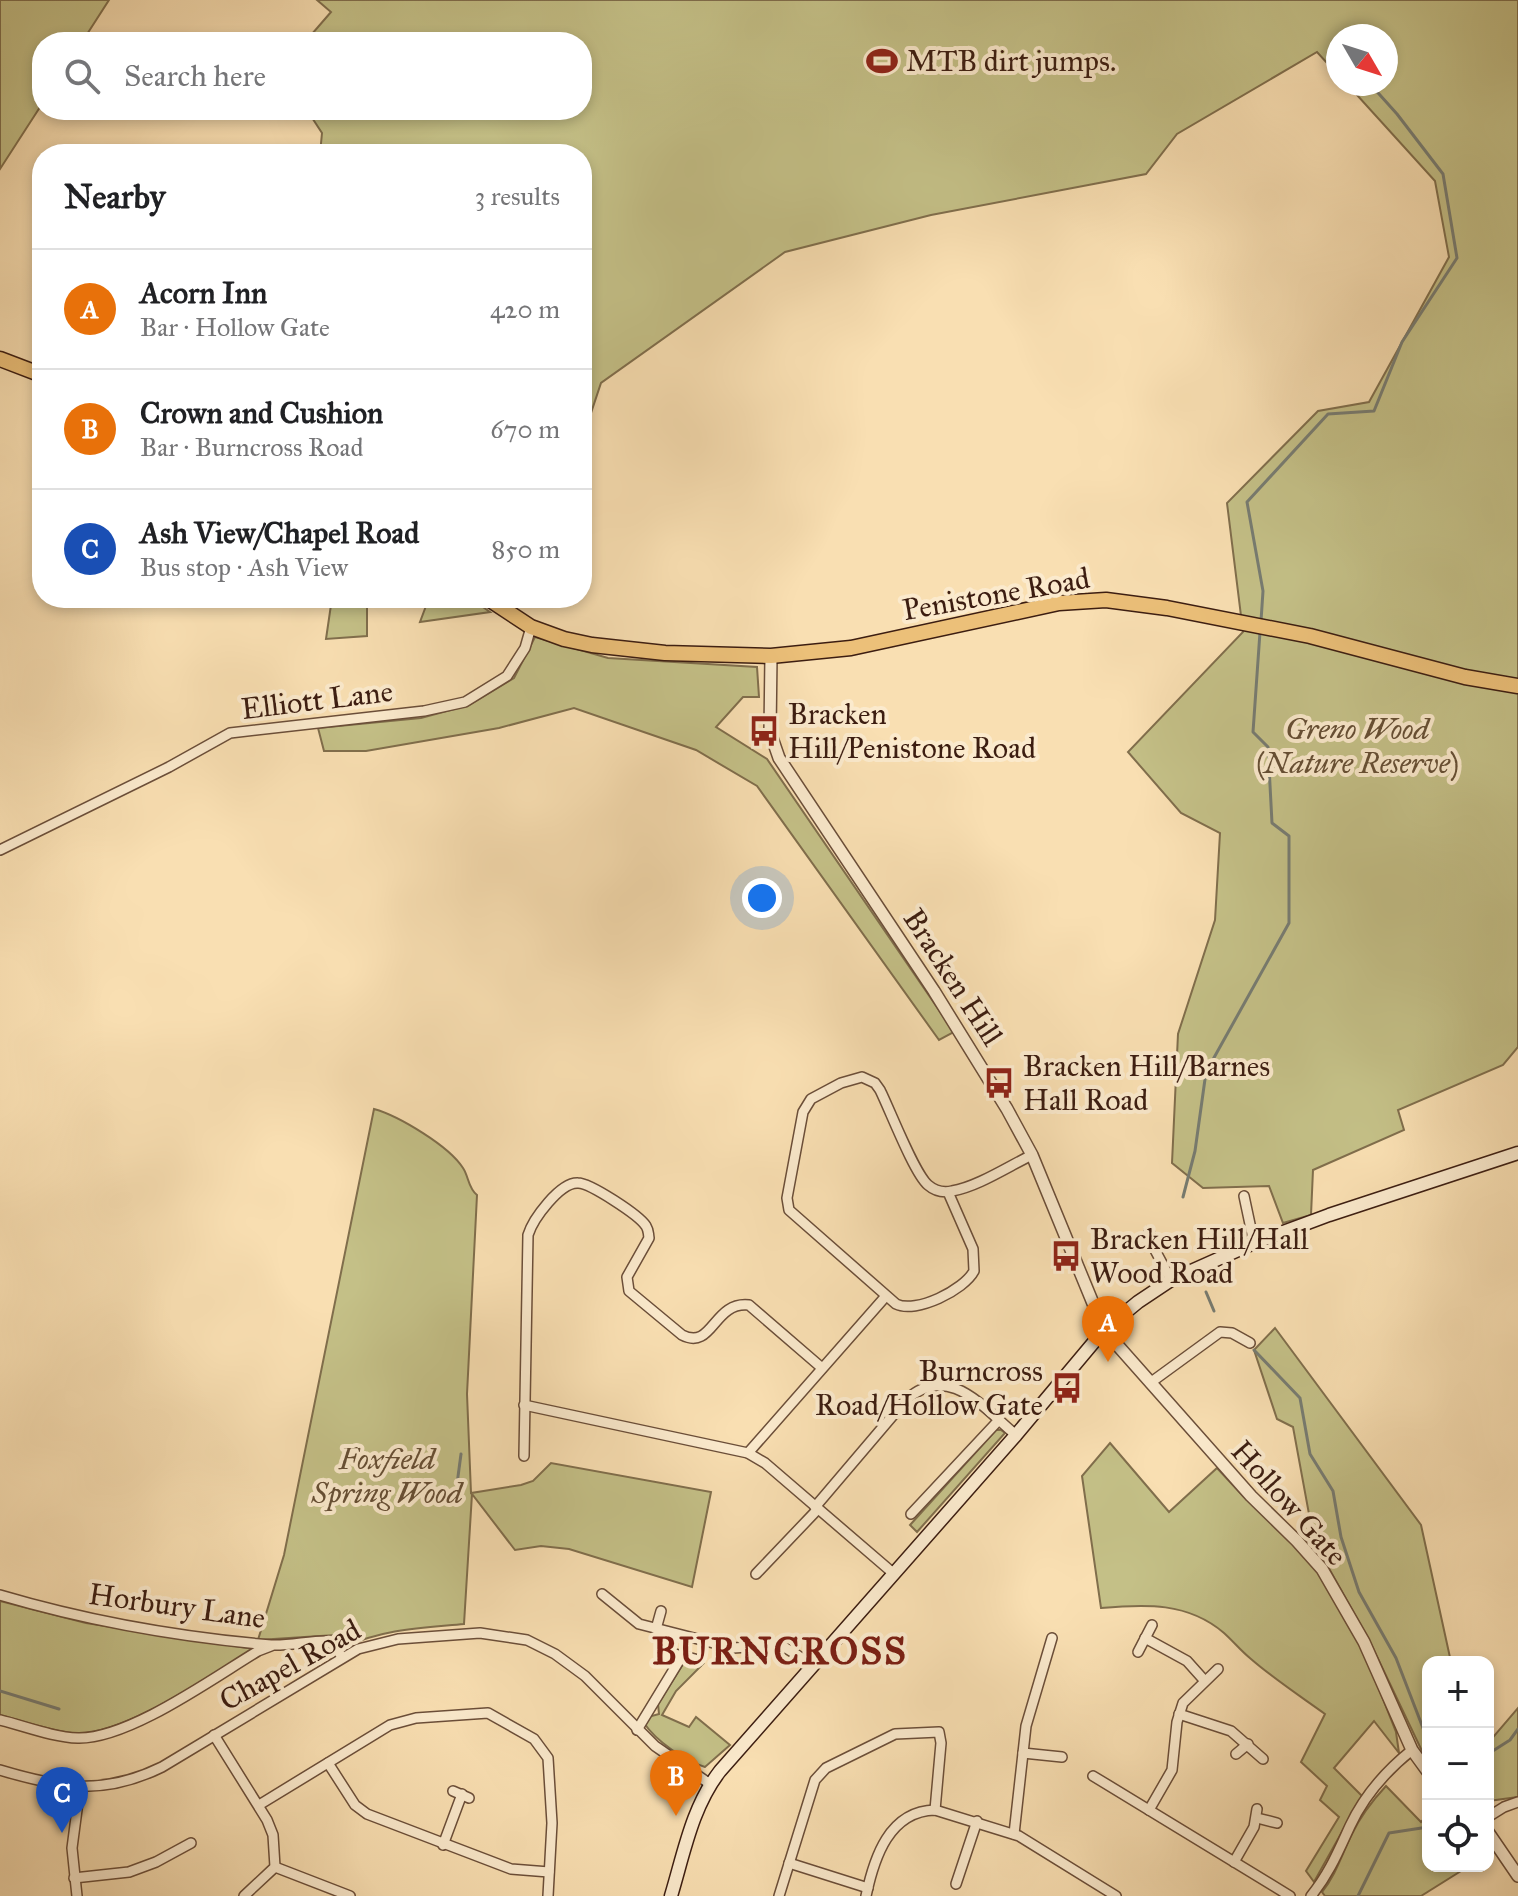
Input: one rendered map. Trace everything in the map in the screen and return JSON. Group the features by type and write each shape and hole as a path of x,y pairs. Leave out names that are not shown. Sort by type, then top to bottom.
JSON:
{"highway":[{"path":"0,359 32,371"},
{"name":"Penistone Road","path":"502,608 531,627 592,645 665,653 771,656 851,648 1059,603 1106,600 1167,608 1310,636 1465,677 1518,686"}],"main road":[{"path":"671,1896 694,1819 710,1784 1104,1330 1171,1280 1254,1243 1518,1153"}],"street":[{"name":"Elliott Lane","path":"0,850 169,767 230,733 424,711 465,702 507,676 525,648 531,627"},
{"name":"Bracken Hill","path":"771,656 770,732 779,758 1001,1098 1032,1155 1104,1330"},
{"path":"948,1192 973,1249 975,1265 970,1278 963,1285 915,1307 903,1308 789,1210 787,1198 806,1105 819,1094 853,1078 862,1077 875,1083 922,1178 934,1190 948,1192 968,1186 1032,1155"},
{"path":"524,1456 528,1235 536,1216 567,1185 580,1183 595,1189 644,1224 649,1238 627,1277 629,1291 682,1335 688,1338 702,1336 728,1308 749,1305 822,1368"},
{"path":"1244,1196 1254,1243"},
{"path":"1149,1231 1171,1280"},
{"path":"748,1453 886,1296"},
{"name":"Hollow Gate","path":"1104,1330 1251,1496 1322,1569 1364,1642 1412,1750 1422,1764"},
{"path":"1150,1383 1220,1332 1225,1330 1250,1343"},
{"path":"756,1574 915,1392 938,1386 960,1389 1016,1435"},
{"path":"524,1405 748,1453 765,1463 893,1573"},
{"path":"911,1514 998,1421"},
{"path":"602,1594 633,1620 656,1629 733,1648 781,1645 813,1665"},
{"name":"Horbury Lane","path":"0,1595 94,1620 274,1645 326,1641 332,1643 342,1657"},
{"path":"656,1629 661,1611"},
{"path":"1138,1652 1152,1625"},
{"name":"Chapel Road","path":"0,1770 53,1784 110,1786 145,1775 342,1657 378,1643 480,1633 527,1640 548,1649 577,1670 637,1730 685,1769 710,1784"},
{"path":"1014,1834 1029,1713 1052,1638"},
{"path":"1145,1638 1187,1661 1204,1680"},
{"path":"0,1720 70,1737 114,1732 138,1722 258,1651 274,1645"},
{"path":"637,1730 678,1655 695,1659"},
{"path":"1149,1810 1172,1770 1179,1714 1188,1696 1218,1669"},
{"path":"259,1805 404,1720 478,1712 495,1715 534,1739 548,1758 552,1823 548,1896"},
{"path":"1179,1714 1231,1731 1263,1759"},
{"path":"779,1896 819,1774 826,1768 895,1734 934,1730 941,1736 935,1810"},
{"path":"214,1735 259,1805 273,1835 275,1867"},
{"path":"1236,1754 1248,1744"},
{"path":"1311,1896 1333,1865 1351,1823 1369,1795 1412,1750"},
{"path":"1023,1753 1062,1757"},
{"path":"328,1763 361,1811 511,1869 549,1872"},
{"path":"1093,1776 1290,1896"},
{"path":"77,1896 73,1833 80,1787"},
{"path":"443,1845 461,1794"},
{"path":"1494,1813 1518,1802"},
{"path":"789,1863 867,1892 884,1840 908,1818 926,1810 935,1810 1014,1834 1050,1853 1116,1896"},
{"path":"1234,1862 1257,1813 1277,1823"},
{"path":"956,1884 967,1870 977,1821"},
{"path":"74,1878 129,1872 156,1862 186,1846 176,1838"},
{"path":"1494,1841 1518,1876"},
{"path":"244,1896 275,1867"},
{"path":"275,1867 350,1896"}],"green space":[{"path":"0,0 109,0 88,32 32,32 32,119 0,169"},
{"name":"Greno Wood (Nature Reserve)","path":"317,0 1518,0 1518,1047 1503,1065 1398,1110 1404,1130 1313,1170 1311,1215 1283,1223 1269,1186 1203,1188 1172,1163 1178,1034 1215,920 1220,833 1181,813 1128,752 1243,632 1227,503 1318,411 1369,402 1449,257 1435,181 1358,96 1398,96 1398,24 1326,24 1326,62 1317,52 1177,134 1146,174 931,215 785,252 601,383 592,410 592,144 321,144 322,133 314,120 592,120 592,32 314,32 331,12"},
{"path":"331,608 367,608 367,636 326,639"},
{"path":"425,608 484,608 490,612 420,622"},
{"path":"535,637 608,658 757,667 759,697 743,697 716,727 767,759 954,1032 939,1040 757,786 696,750 574,708 499,728 366,751 324,751 318,728 421,718 469,705 514,678"},
{"name":"Foxfield Spring Wood","path":"374,1109 409,1125 447,1150 463,1168 477,1195 467,1394 471,1493 533,1481 551,1463 711,1492 692,1587 569,1549 541,1546 515,1550 472,1494 464,1624 388,1633 345,1647 335,1635 258,1640 284,1555"},
{"path":"1275,1328 1421,1525 1450,1656 1422,1656 1422,1751 1370,1642 1321,1554 1299,1532 1309,1514 1293,1427 1277,1419 1254,1350"},
{"path":"996,1430 1005,1433 917,1532 910,1525"},
{"path":"1110,1443 1169,1512 1217,1468 1310,1557 1362,1646 1396,1732 1399,1753 1374,1721 1334,1768 1362,1796 1314,1882 1306,1871 1339,1817 1320,1800 1327,1786 1301,1762 1325,1714 1260,1666 1224,1633 1196,1615 1166,1607 1101,1608 1082,1476"},
{"path":"0,1601 86,1623 254,1649 139,1716 92,1732 63,1732 0,1715"},
{"path":"685,1661 703,1664 676,1691 662,1715 689,1727 696,1717 730,1745 705,1767 672,1750 644,1723 648,1717 659,1714 658,1704"},
{"path":"1518,1708 1518,1797 1494,1800 1494,1736"},
{"path":"1386,1786 1422,1821 1422,1872 1459,1872 1421,1896 1325,1896 1322,1892 1367,1808"}],"waterway":[{"path":"1261,621 1263,591 1247,502 1328,414 1374,411 1402,342 1457,258 1443,174 1381,96"},
{"path":"1183,1197 1195,1151 1206,1072 1289,923 1289,836 1272,823 1268,747 1253,732 1260,632"},
{"path":"1206,1292 1214,1311"},
{"path":"1254,1350 1300,1398 1310,1454 1333,1491 1341,1537 1359,1592 1396,1658 1423,1728"},
{"path":"457,1484 461,1454"},
{"path":"0,1691 59,1709"},
{"path":"1494,1750 1510,1740 1518,1729"},
{"path":"1358,1896 1389,1833 1422,1828"}],"place":[{"name":"MTB dirt jumps.","path":"882,61"},
{"name":"Bracken Hill/Penistone Road","path":"764,731"},
{"name":"Bracken Hill/Barnes Hall Road","path":"999,1083"},
{"name":"Bracken Hill/Hall Wood Road","path":"1066,1256"},
{"name":"Acorn Inn","path":"1108,1362"},
{"name":"Burncross Road/Hollow Gate","path":"1067,1388"},
{"name":"Crown and Cushion","path":"676,1816"},
{"name":"Ash View/Chapel Road","path":"62,1833"}],"district":[{"name":"BURNCROSS","path":"780,1651"}]}
